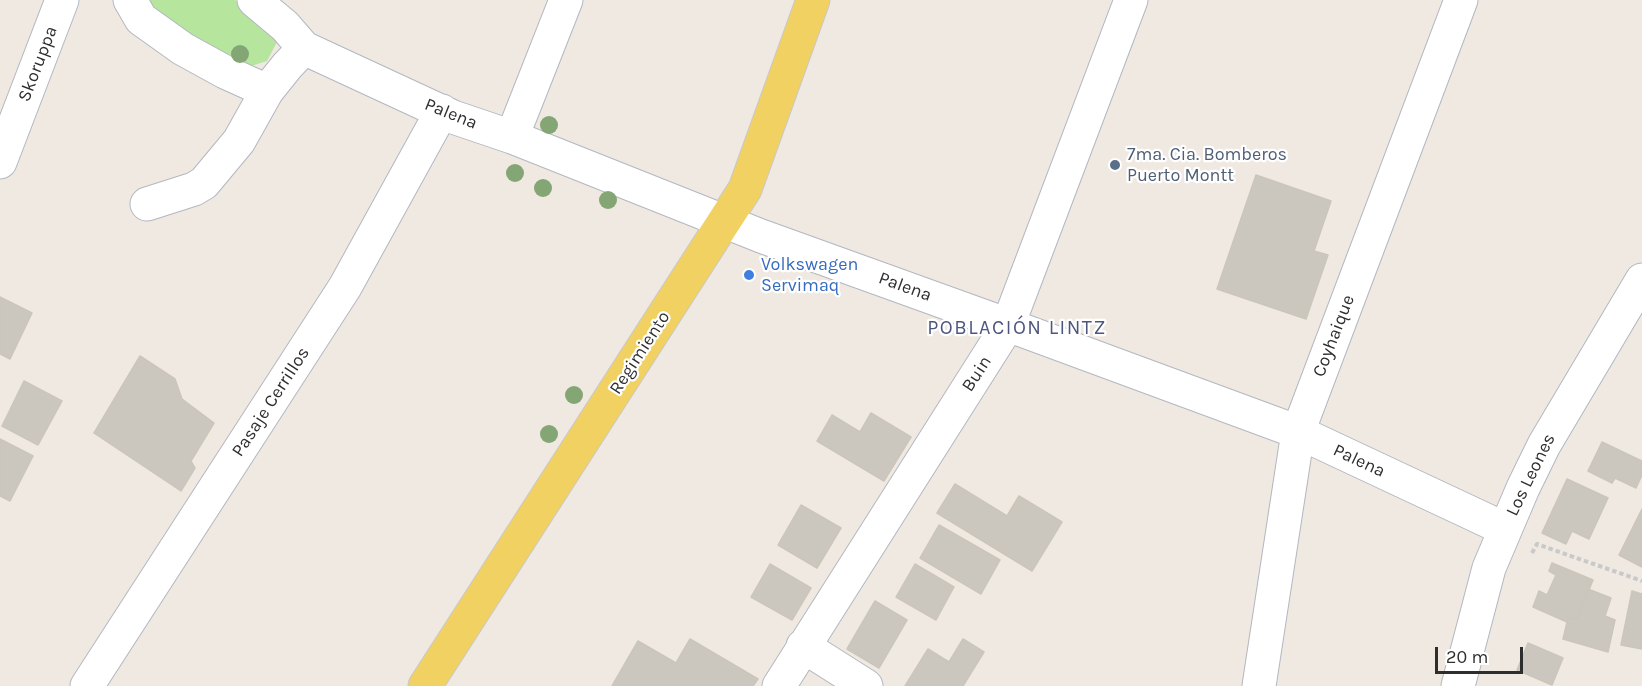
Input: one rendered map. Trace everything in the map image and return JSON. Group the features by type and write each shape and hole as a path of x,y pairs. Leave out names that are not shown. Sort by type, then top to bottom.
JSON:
{"main road":[{"name":"Regimiento","path":"425,686 750,179 813,0"}],"street":[{"name":"Skoruppa","path":"0,162 62,0"},
{"path":"130,0 141,20 168,39 206,63 267,91"},
{"name":"Palena","path":"254,0 285,26 304,48 442,111 761,236 1008,324 1298,432 1505,530"},
{"path":"512,137 566,0"},
{"name":"Buin","path":"779,686 1008,324 1131,0"},
{"name":"Coyhaique","path":"1259,686 1298,432 1461,0"},
{"path":"147,204 194,189 204,183 238,141 267,91 304,48"},
{"name":"Pasaje Cerrillos","path":"87,686 345,287 442,111"},
{"name":"Los Leones","path":"1458,686 1489,568 1505,530 1544,445 1642,280"},
{"path":"803,646 866,686"}],"path":[{"path":"1528,563 1536,544 1642,581"}],"green space":[{"path":"146,0 235,0 256,15 277,36 277,42 267,61 248,67 155,18"}],"building":[{"path":"1256,175 1331,201 1314,251 1328,255 1306,319 1217,289"},
{"path":"0,297 32,313 10,359 0,354"},
{"path":"140,356 175,379 182,399 214,423 191,461 195,468 181,491 94,433"},
{"path":"24,381 62,401 38,445 2,426"},
{"path":"871,413 911,437 884,481 817,441 832,415 860,432"},
{"path":"0,439 33,456 10,501 0,496"},
{"path":"1602,442 1642,461 1642,475 1636,488 1615,478 1612,483 1588,471"},
{"path":"1567,479 1608,498 1589,539 1572,531 1566,544 1542,533"},
{"path":"955,484 1007,516 1019,496 1062,522 1032,571 937,513"},
{"path":"801,505 841,528 817,568 778,545"},
{"path":"1642,509 1642,567 1619,555"},
{"path":"939,525 1000,560 981,594 920,558"},
{"path":"1552,563 1593,580 1577,619 1568,618 1567,622 1533,607 1539,591 1547,595 1556,575 1549,571"},
{"path":"770,564 811,588 792,620 751,597"},
{"path":"915,564 954,587 936,620 896,597"},
{"path":"1588,589 1611,598 1605,616 1615,620 1608,652 1563,639 1568,618 1577,619"},
{"path":"1632,591 1642,594 1642,649 1621,645"},
{"path":"875,601 907,620 879,668 847,649"},
{"path":"690,639 758,679 753,686 612,686 638,641 676,663"},
{"path":"963,639 984,652 963,686 905,686 928,649 949,662"},
{"path":"1528,643 1563,658 1552,685 1517,670"}],"place":[{"name":"7ma. Cia. Bomberos Puerto Montt","path":"1115,165"},
{"name":"Volkswagen Servimaq","path":"749,275"}],"district":[{"name":"POBLACIÓN LINTZ","path":"1017,328"}]}
